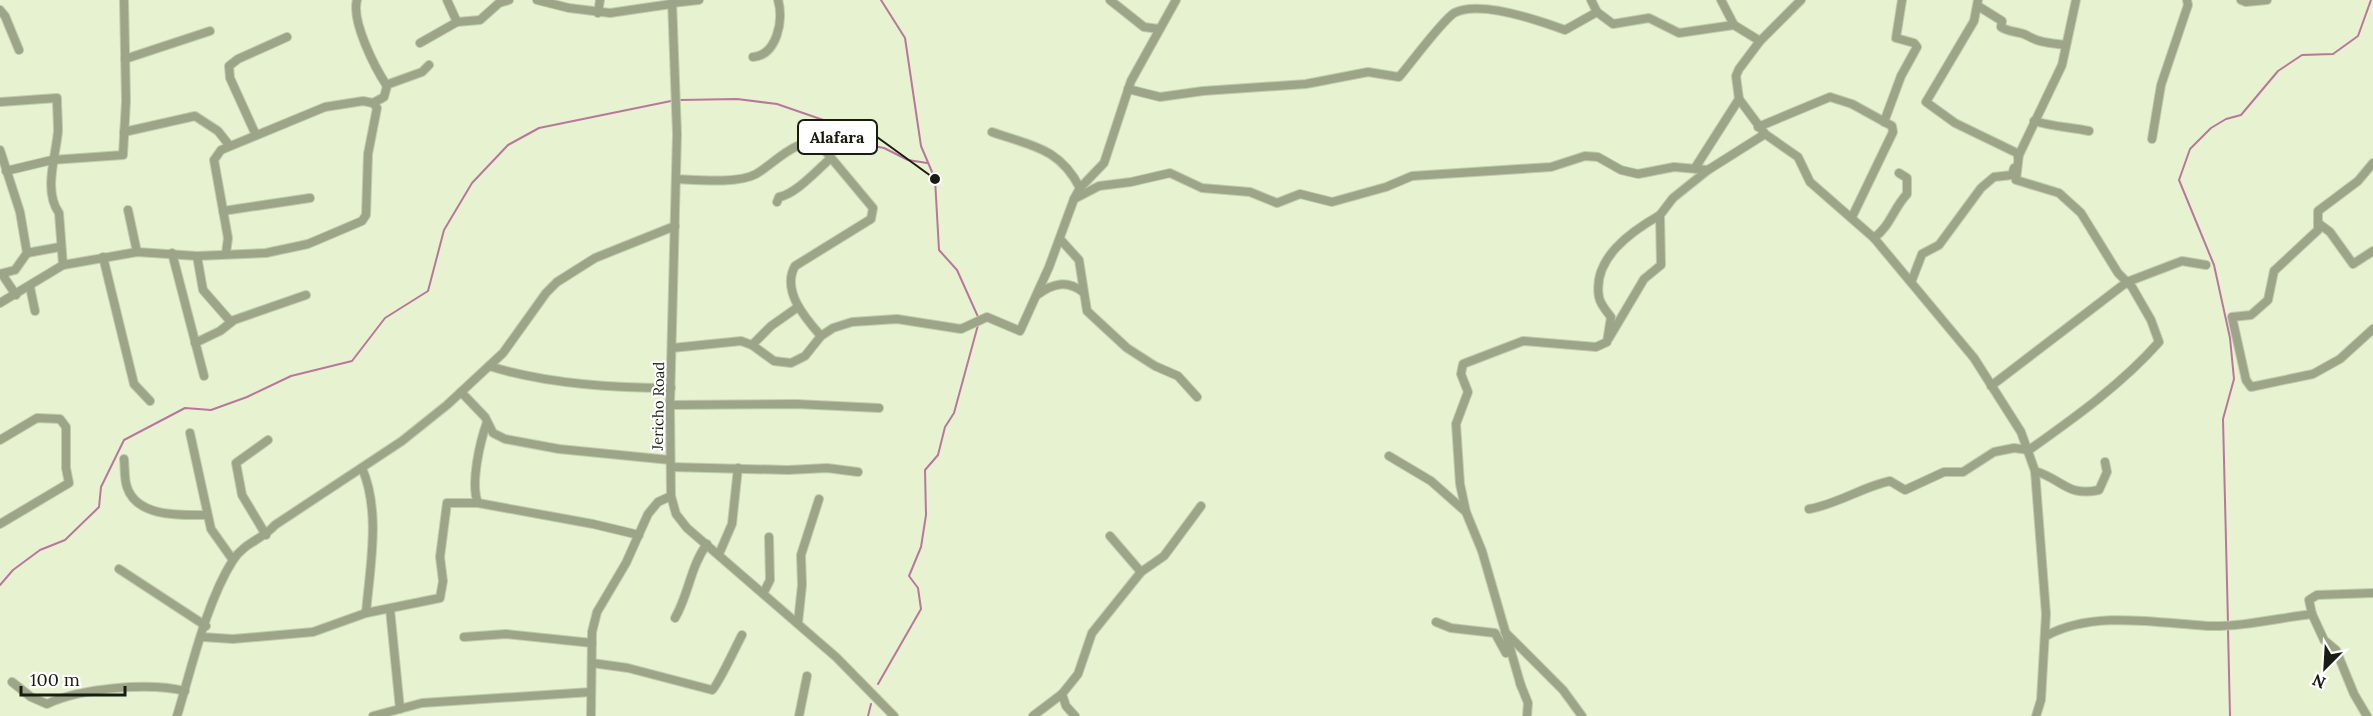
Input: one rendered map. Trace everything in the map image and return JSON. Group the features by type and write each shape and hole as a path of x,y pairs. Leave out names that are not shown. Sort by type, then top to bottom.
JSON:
{"street":[{"path":"6,171 52,160 121,157 124,152 124,0"},
{"path":"226,253 228,238 214,160 221,150 325,107 363,101 373,103 384,97 386,85 369,52 357,16 357,0"},
{"path":"447,0 457,22"},
{"path":"420,42 457,22 480,20 499,3 509,0"},
{"path":"537,0 598,13 699,0"},
{"path":"598,13 600,0"},
{"path":"753,57 768,52 775,42 780,6 778,0"},
{"path":"1110,0 1144,27 1159,29"},
{"path":"672,348 741,341 752,345 774,361 790,363 805,356 822,336 833,328 852,322 897,319 961,329 987,317 1020,331 1060,239 1074,199 1080,188 1104,163 1128,89 1176,0"},
{"path":"1591,0 1597,12 1613,24 1649,18 1679,33 1734,24"},
{"path":"1721,0 1734,24 1760,41"},
{"path":"1801,0 1760,41 1736,76 1739,99 1765,134 1798,157 1810,182 1874,238 1912,280 1974,358 2029,450 2036,471 2046,636 2041,660 2041,700 2037,716"},
{"path":"1884,122 1900,76 1917,47 1914,43 1896,38 1902,0"},
{"path":"1912,280 1923,254 1940,245 1981,188 1994,177 2012,175 2034,121 2062,65 2076,0"},
{"path":"2151,139 2162,85 2188,5 2187,0"},
{"path":"2241,0 2246,2 2268,0"},
{"name":"Jericho Road","path":"671,2 677,134 670,405 671,496 681,521 837,657 894,716"},
{"path":"2019,154 1955,123 1926,102 1945,66 1955,54 1969,29 1978,3 2002,21 2001,27 2010,33 2028,36 2038,43 2065,45"},
{"path":"1128,89 1160,97 1203,91 1306,84 1368,72 1399,77 1454,12 1480,5 1565,30 1597,12"},
{"path":"0,10 5,16 19,50"},
{"path":"125,59 210,31"},
{"path":"255,134 230,78 229,66 238,59 287,37"},
{"path":"386,85 422,72 429,65"},
{"path":"1758,127 1830,97 1851,104 1894,129 1852,217"},
{"path":"0,102 57,98 58,132 52,160 54,206 59,213 63,265"},
{"path":"1695,168 1739,99"},
{"path":"0,303 63,265 137,252 197,256 266,253 308,244 365,218 368,154 377,108 373,103"},
{"path":"124,132 190,115 218,131 229,145"},
{"path":"2034,121 2062,129 2068,127 2089,131"},
{"path":"992,132 1028,142 1055,155 1073,174 1080,188"},
{"path":"1607,342 1611,317 1599,298 1599,281 1606,261 1636,229 1660,215 1673,198 1708,170 1765,134"},
{"path":"676,179 709,181 750,177 807,143 818,144 873,208 871,219 795,266 792,282 798,307 822,336"},
{"path":"0,150 20,212 27,253"},
{"path":"1809,509 1828,506 1876,484 1890,481 1905,490 1944,472 1963,472 1994,452 2014,448 2029,450 2079,414 2145,358 2159,342 2151,320 2127,282 2118,273 2081,213 2065,197 2016,180 2019,154"},
{"path":"1074,199 1099,186 1131,183 1170,173 1202,188 1250,192 1277,203 1300,195 1332,202 1386,187 1412,176 1551,167 1585,156 1598,157 1622,170 1638,174 1664,167 1708,170"},
{"path":"777,202 779,197 796,191 808,176 831,158"},
{"path":"2373,163 2358,181 2318,211 2318,230 2274,271 2268,300 2251,315 2232,317 2246,380 2251,387 2313,374 2340,358 2373,329"},
{"path":"1874,238 1887,228 1897,204 1907,194 1907,178 1899,173"},
{"path":"223,212 310,198"},
{"path":"128,210 137,252"},
{"path":"1521,686 1518,669 1502,628 1482,552 1466,512 1456,449 1457,419 1468,392 1461,374 1463,364 1523,341 1596,346 1607,342 1644,279 1660,265 1660,215"},
{"path":"2318,223 2330,232 2354,264 2373,251"},
{"path":"177,716 202,637 233,560 250,542 266,535 275,525 402,441 461,392 502,353 546,292 557,282 595,258 675,226"},
{"path":"1060,239 1079,260 1087,311 1128,348 1155,366 1178,376 1197,397"},
{"path":"16,295 1,274 15,270 27,253 60,247"},
{"path":"172,253 204,376"},
{"path":"197,256 204,290 231,322"},
{"path":"103,257 134,384 150,401"},
{"path":"1991,386 2127,282 2182,261 2206,265"},
{"path":"1036,296 1047,287 1061,284 1072,284 1083,292"},
{"path":"30,287 35,310"},
{"path":"195,343 220,331 231,322 306,295"},
{"path":"752,345 771,326 798,307"},
{"path":"489,366 524,375 614,387 671,388"},
{"path":"461,392 487,422 493,433 514,441 671,463 788,470 827,468 858,472"},
{"path":"670,405 796,404 879,408"},
{"path":"0,440 37,418 60,419 66,427 66,468 69,483 0,524"},
{"path":"478,503 476,487 480,447 487,422"},
{"path":"190,433 211,529 233,560"},
{"path":"266,535 242,495 236,464 268,440"},
{"path":"1389,456 1431,481 1466,512"},
{"path":"124,459 126,486 137,501 158,512 207,515"},
{"path":"2036,471 2049,475 2072,492 2087,492 2100,490 2107,472 2105,462"},
{"path":"362,468 370,487 373,529 366,613"},
{"path":"718,554 732,524 738,468"},
{"path":"591,716 592,642 597,612 626,563 653,507 671,496"},
{"path":"798,623 802,585 801,555 819,499"},
{"path":"202,637 233,639 313,632 366,613 440,598 443,581 440,556 447,503 478,503 593,524 639,535"},
{"path":"1033,716 1062,693 1078,674 1092,633 1141,572 1164,556 1200,506"},
{"path":"1110,536 1141,572"},
{"path":"764,592 770,580 769,537"},
{"path":"675,618 686,599 695,563 707,544"},
{"path":"119,569 206,626"},
{"path":"2367,716 2354,694 2336,650 2324,640 2312,614 2309,600 2317,595 2373,593"},
{"path":"390,609 400,709"},
{"path":"2046,636 2066,629 2127,619 2208,626 2312,614"},
{"path":"1436,622 1451,628 1495,633 1528,703 1527,716"},
{"path":"1502,628 1563,690 1582,716"},
{"path":"464,637 506,634 592,642"},
{"path":"591,663 627,668 712,690 719,683 726,662 742,635"},
{"path":"799,716 807,676"},
{"path":"12,682 31,697 47,704 75,693 167,688 185,691"},
{"path":"374,716 440,701 591,692"},
{"path":"1062,693 1066,706 1075,716"}],"waterway":[{"path":"881,0 905,38 921,146 935,179 939,250 957,270 979,319"},
{"path":"2228,623 2223,419 2234,379 2230,338 2214,265 2179,180 2190,149 2211,128 2226,119 2241,115 2278,71 2302,55 2333,54 2358,36 2371,0"},
{"path":"680,100 737,99 777,104 832,123 858,143 884,148 908,160 927,163"},
{"path":"0,585 13,570 40,550 65,540 99,507 101,487 124,440 185,408 211,410 247,397 291,376 352,361 385,318 428,291 444,230 472,183 508,145 539,128 671,101"},
{"path":"878,684 921,609 918,588 909,576 921,547 926,515 925,470 938,455 945,427 954,413 978,325"},
{"path":"2228,629 2230,716"},
{"path":"868,716 871,704"}],"place":[{"name":"Alafara","path":"935,179"}]}
